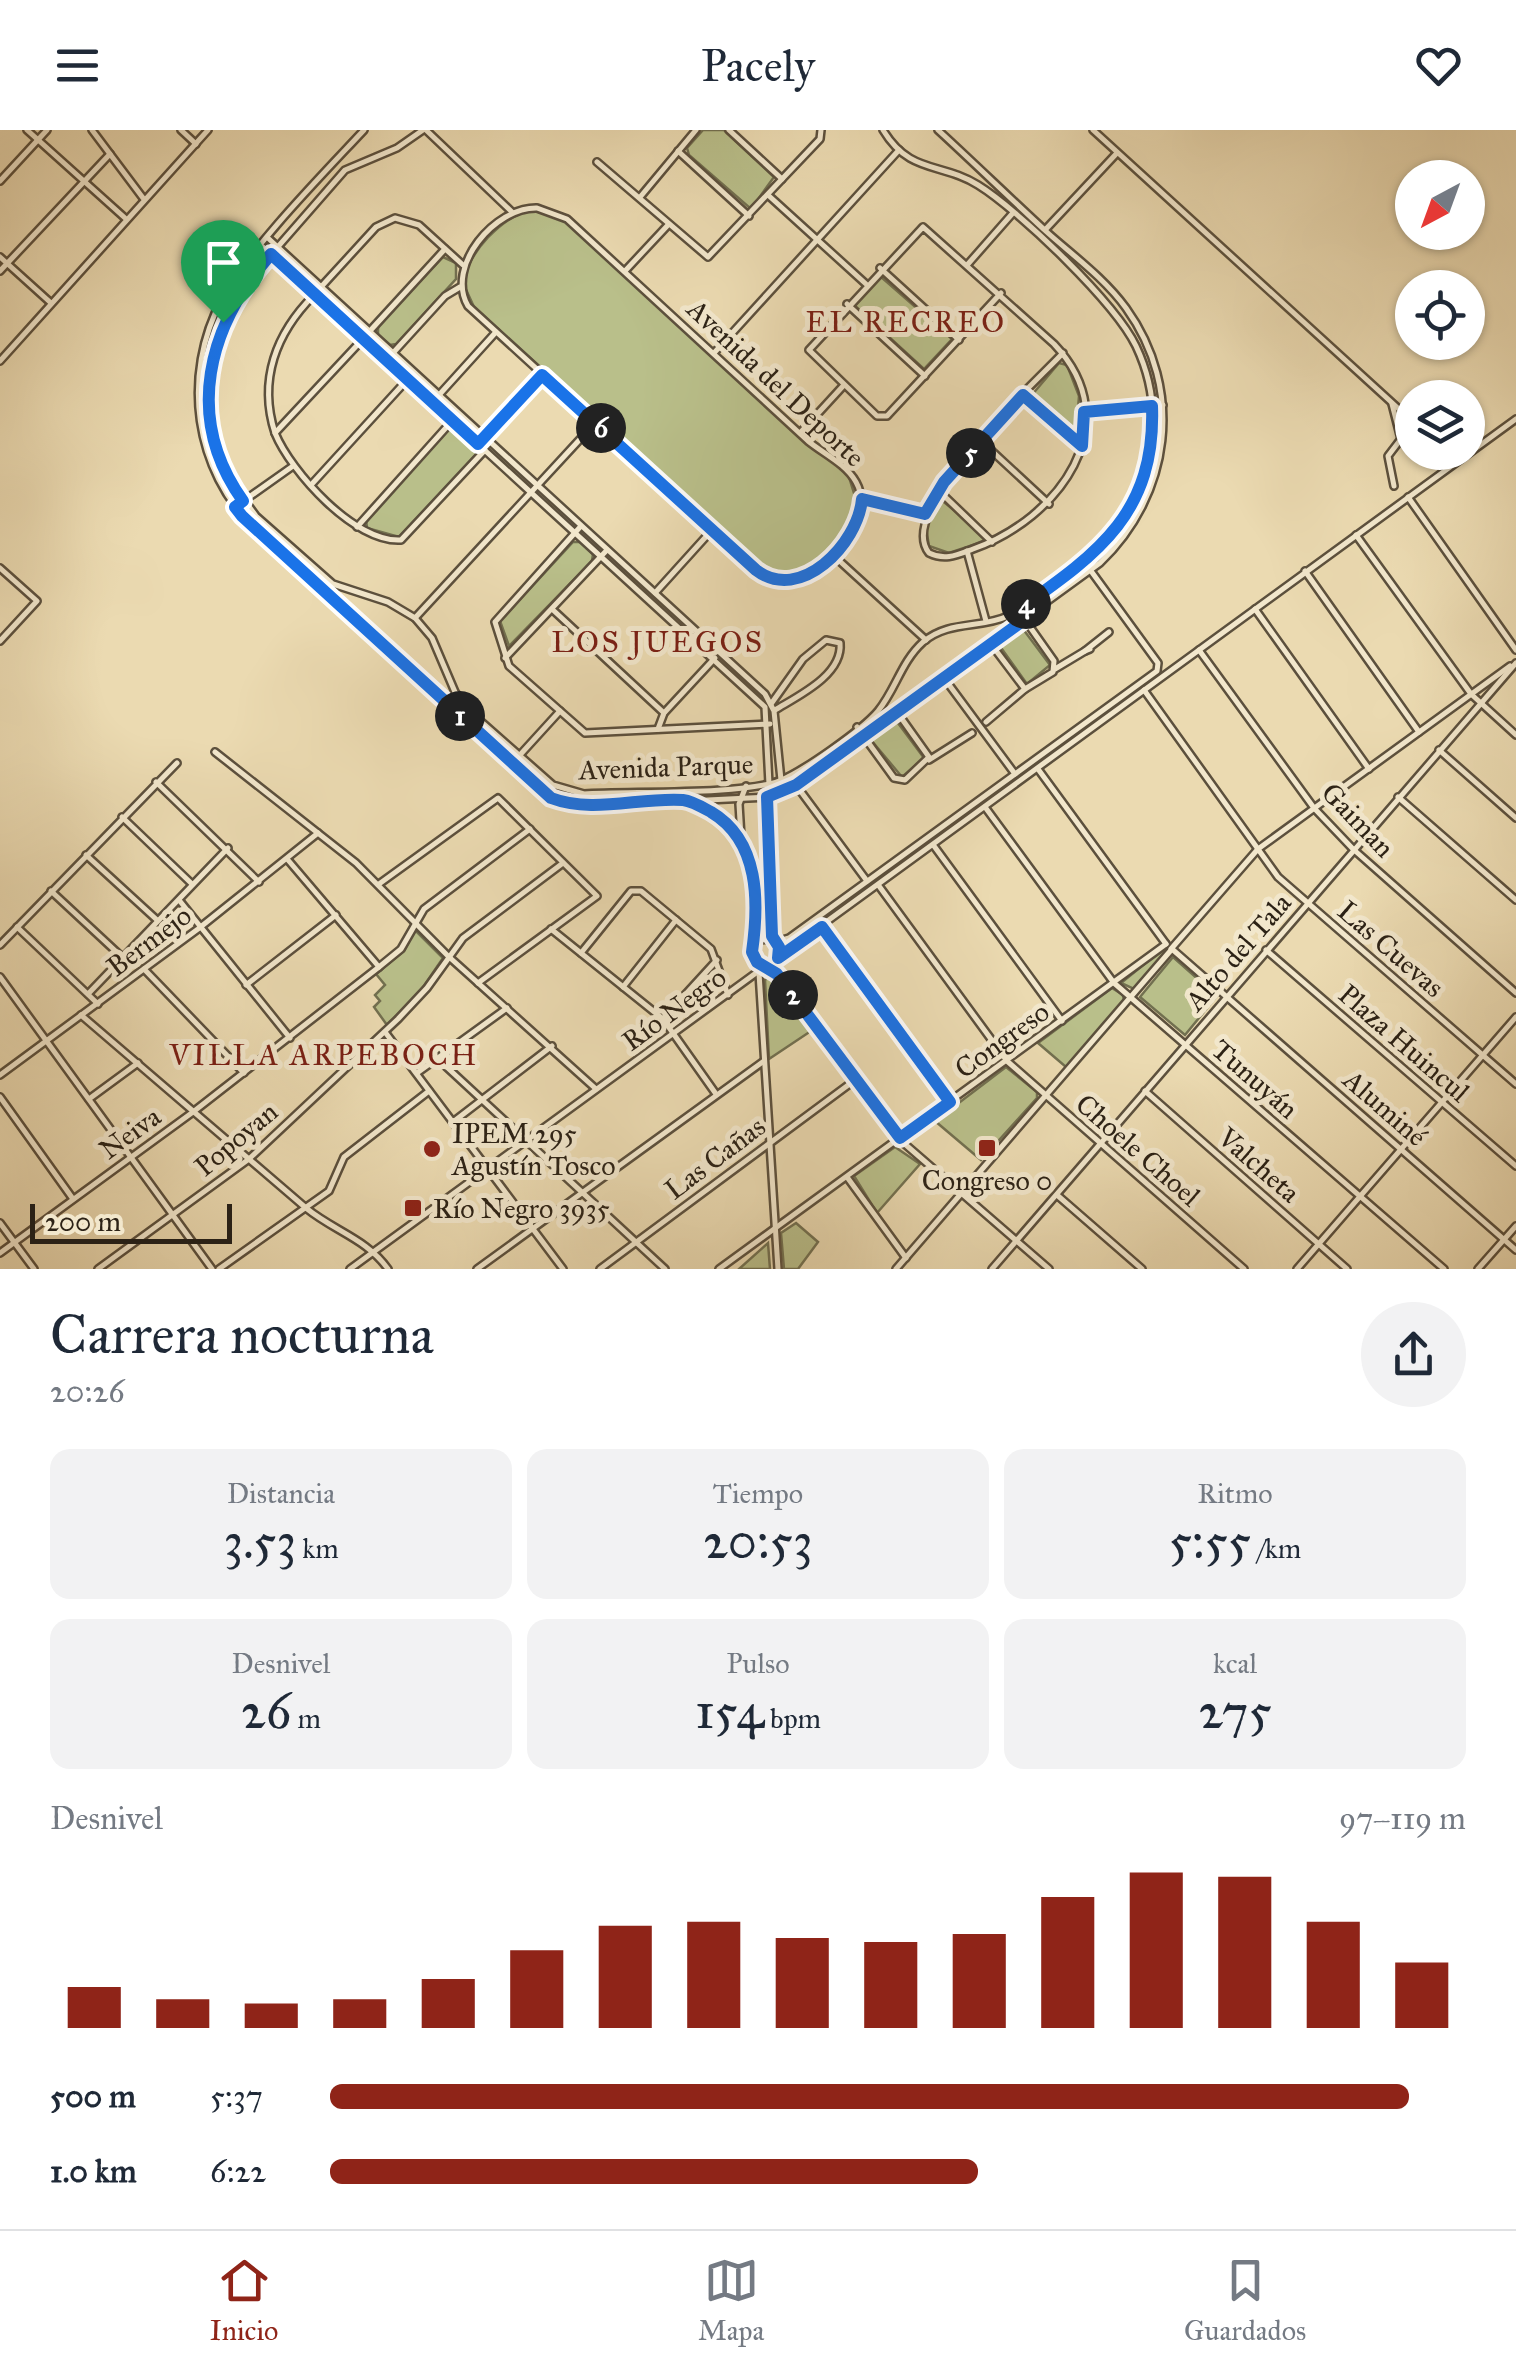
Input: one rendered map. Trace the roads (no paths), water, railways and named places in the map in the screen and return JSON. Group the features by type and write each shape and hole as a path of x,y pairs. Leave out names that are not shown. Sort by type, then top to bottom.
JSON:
{"street":[{"path":"27,130 125,218"},
{"path":"0,181 47,130"},
{"path":"92,130 143,198"},
{"path":"181,130 196,144"},
{"path":"0,361 208,130"},
{"path":"364,130 269,239 720,654 770,709 782,780"},
{"path":"595,422 415,618 388,602 333,584 243,501 216,448 210,415 210,375 228,311 277,247 345,170 397,148 424,130 512,212 464,265 460,287 468,306 542,375 595,422 761,574 781,582 804,576 834,555 926,640 952,626 986,621 1018,610 1084,562 1118,528 1138,494 1149,460 1152,406 1142,362 1120,318 1012,214 974,183 925,168 899,150 884,130"},
{"path":"641,196 696,130"},
{"path":"729,130 783,179"},
{"path":"597,162 708,257 820,139 821,130"},
{"name":"Avenida Parque","path":"269,239 220,302 204,348 198,383 208,456 235,507 551,798 584,806 767,797 796,785 1090,570 1128,532 1150,491 1163,441 1163,405 1154,361 1127,309 938,130"},
{"path":"1092,130 1395,406"},
{"path":"714,353 899,150"},
{"path":"678,151 749,216"},
{"path":"1045,230 1118,152"},
{"path":"0,270 110,154"},
{"path":"974,183 984,173"},
{"path":"768,195 866,284"},
{"name":"Avenida del Deporte","path":"512,212 530,207 560,214 800,433 849,472 862,499 856,520 834,555"},
{"path":"968,264 1012,214"},
{"path":"464,265 413,222 389,219 376,227 293,318 274,353 268,398 275,432 293,466 368,534 400,540 491,443"},
{"path":"624,271 668,225"},
{"path":"1001,293 883,418 808,350 922,227 1001,293 1063,352 1082,389 1084,412 1082,446 1068,479 1049,504 992,542 944,558 929,552 922,538 925,514 938,490 1063,352"},
{"path":"262,246 770,709"},
{"path":"275,432 445,249"},
{"path":"0,257 51,303"},
{"path":"880,268 959,340"},
{"path":"393,353 445,296 460,287"},
{"path":"847,304 926,376"},
{"path":"439,395 496,332"},
{"path":"311,485 414,373"},
{"path":"478,444 542,375"},
{"path":"800,433 844,385"},
{"path":"1023,395 1082,446"},
{"path":"1390,401 1395,420"},
{"path":"1084,412 1163,405"},
{"path":"357,526 459,414"},
{"name":"Río Negro","path":"350,1269 1516,419"},
{"path":"981,442 1049,504"},
{"path":"1394,486 1387,466 1395,449"},
{"path":"235,507 293,466"},
{"path":"938,490 992,542"},
{"path":"1408,497 1516,650"},
{"path":"862,499 925,514"},
{"path":"582,526 497,619 495,629 504,658 585,733 772,724"},
{"path":"654,593 712,530"},
{"path":"1356,535 1471,694 1516,735"},
{"path":"504,658 607,550"},
{"path":"968,551 986,621"},
{"path":"752,948 759,940 784,942 1157,671 1158,663 1084,562"},
{"path":"0,568 36,598 0,641"},
{"path":"1306,571 1419,732"},
{"path":"552,609 664,713"},
{"path":"1254,609 1368,768"},
{"path":"1018,610 1055,669"},
{"name":"Avenida Parque","path":"415,618 438,648 460,700 553,785 576,793 746,786 782,780 878,710 904,663 926,640"},
{"path":"986,722 1109,632"},
{"path":"826,640 840,643 840,654 827,674 770,709 813,649 826,640"},
{"path":"991,644 1025,690"},
{"name":"Gaiman","path":"1199,650 1314,808 1353,849 1516,993"},
{"path":"658,728 664,713 720,654"},
{"path":"896,1269 1131,998 1169,947 1258,849 1516,662"},
{"name":"Alto del Tala","path":"992,1269 1516,662"},
{"path":"944,678 1014,774"},
{"name":"Las Cuevas","path":"1144,690 1275,874 1516,1084"},
{"path":"519,756 560,711"},
{"path":"897,712 929,760"},
{"path":"769,784 772,724"},
{"path":"857,728 898,780 905,780 972,733"},
{"path":"1439,750 1516,818"},
{"path":"215,752 379,884 448,956 552,1046 596,1090"},
{"path":"0,945 177,763"},
{"name":"Aluminé","path":"1037,769 1169,947 1516,1250"},
{"path":"156,782 228,848 258,882"},
{"path":"796,785 868,881"},
{"path":"746,786 741,798 742,844 753,875 752,948 760,973 778,1269"},
{"path":"670,789 670,801"},
{"path":"767,797 778,958"},
{"path":"1398,797 1516,900"},
{"path":"379,884 493,799 502,801 598,896 478,983"},
{"path":"687,800 722,820 742,844"},
{"name":"Tunuyán","path":"985,807 1114,983 1444,1269"},
{"path":"122,817 192,884"},
{"name":"Neiva","path":"0,1253 244,1073 379,967 401,948 424,910 530,829"},
{"name":"Bermejo","path":"0,1075 198,929 318,833"},
{"path":"933,846 1062,1022"},
{"path":"88,994 228,848"},
{"path":"86,855 156,920"},
{"path":"288,860 379,967"},
{"name":"Popoyan","path":"98,1269 249,1160 385,1032 427,988 463,938 564,863"},
{"name":"Choele Choel","path":"879,885 1007,1061 1244,1269"},
{"path":"582,953 636,890 711,948 728,995"},
{"path":"51,891 122,957"},
{"path":"178,899 198,929 290,1038"},
{"path":"246,986 336,916"},
{"path":"623,986 676,920"},
{"path":"17,927 98,1004"},
{"path":"822,927 950,1102"},
{"path":"551,928 663,1019 716,1094"},
{"name":"Congreso","path":"719,1269 1169,947"},
{"name":"Plaza Huincul","path":"1266,950 1516,1166"},
{"path":"663,1019 717,960"},
{"path":"757,962 769,966 900,1138 1049,1269"},
{"path":"144,969 244,1073"},
{"path":"0,977 172,1215 216,1269 330,1191 344,1158 429,1091"},
{"path":"417,1073 507,1008"},
{"path":"81,1015 333,1230 375,1251 388,1269"},
{"path":"1297,1269 1516,1017"},
{"path":"385,1032 564,1269"},
{"path":"453,1122 552,1046"},
{"path":"438,1058 665,1269"},
{"path":"477,1269 764,1061"},
{"path":"89,1098 138,1063"},
{"name":"Las Cañas","path":"600,1269 855,1080"},
{"name":"Valcheta","path":"1145,1091 1347,1269"},
{"path":"0,1097 73,1200"},
{"path":"847,1177 906,1258"},
{"path":"1056,1194 1142,1269"},
{"path":"0,1223 34,1269"},
{"path":"1478,1269 1516,1226"},
{"path":"731,1269 742,1253"}],"place":[{"name":"Congreso 0","path":"987,1148"},
{"name":"IPEM 295 Agustín Tosco","path":"432,1149"},
{"name":"Río Negro 3935","path":"413,1208"}],"district":[{"name":"EL RECREO","path":"906,322"},
{"name":"LOS JUEGOS","path":"658,642"},
{"name":"VILLA ARPEBOCH","path":"324,1055"}]}
